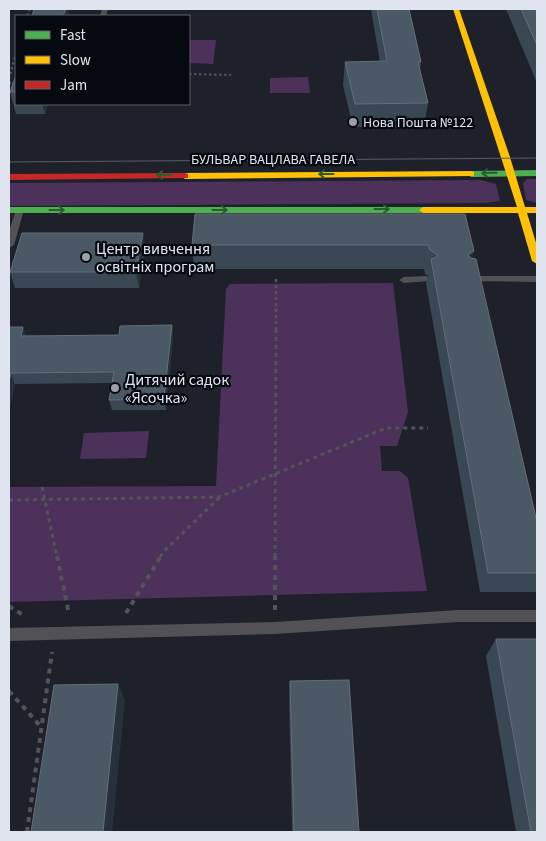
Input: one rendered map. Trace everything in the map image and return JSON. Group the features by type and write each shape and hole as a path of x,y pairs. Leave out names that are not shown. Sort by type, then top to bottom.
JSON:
{"main road":[{"path":"456,9 510,172 537,261"},
{"name":"БУЛЬВАР ВАЦЛАВА ГАВЕЛА","path":"9,176 537,173"},
{"path":"15,210 537,210"}],"lane":[{"path":"9,245 15,210"},
{"path":"468,280 537,279"},
{"path":"404,280 426,280"},
{"path":"9,635 54,636 275,628 458,616 537,616"}],"path":[{"path":"9,79 15,57"},
{"path":"190,74 232,76"},
{"path":"275,628 276,279"},
{"path":"9,500 219,497 386,428 428,428"},
{"path":"42,487 73,635"},
{"path":"114,634 164,551 219,497"},
{"path":"9,606 54,636 27,832"},
{"path":"9,691 42,728"}],"shaded area":[{"path":"190,40 216,40 213,64 190,63"},
{"path":"308,77 310,93 270,93 270,78"},
{"path":"527,179 537,179 537,203 526,200 523,183"},
{"path":"481,180 496,184 500,201 485,203 9,206 9,183"},
{"path":"393,283 408,412 397,446 380,446 382,471 400,471 408,478 427,591 9,602 9,487 216,486 226,289 230,284"},
{"path":"149,431 146,458 80,459 84,433"}],"building":[{"path":"34,9 66,9 63,15 32,15"},
{"path":"377,9 409,9 421,62 418,62 428,103 355,104 345,62 387,61"},
{"path":"521,9 537,9 537,45"},
{"path":"15,78 15,92 10,92"},
{"path":"195,214 465,214 474,251 468,255 476,259 537,522 537,573 488,573 431,259 438,255 430,250 428,245 192,245"},
{"path":"22,233 143,233 136,272 10,272"},
{"path":"172,325 164,399 109,400 114,372 11,373 9,382 9,327 23,327 21,336 119,335 120,326"},
{"path":"496,639 537,639 537,832 531,832"},
{"path":"349,680 359,832 294,832 290,681"},
{"path":"118,684 103,832 31,832 54,685"}],"tram line":[{"path":"9,162 537,158"}],"traffic: fast":[{"path":"471,174 537,173"},
{"path":"9,210 423,210"}],"traffic: slow":[{"path":"456,9 506,157 537,261"},
{"path":"185,176 471,174"},
{"path":"423,210 537,210"}],"traffic: jam":[{"path":"9,177 185,176"}],"place":[{"name":"Нова Пошта №122","path":"353,122"},
{"name":"Центр вивчення освітніх програм","path":"86,257"},
{"name":"Дитячий садок «Ясочка»","path":"115,388"}]}
